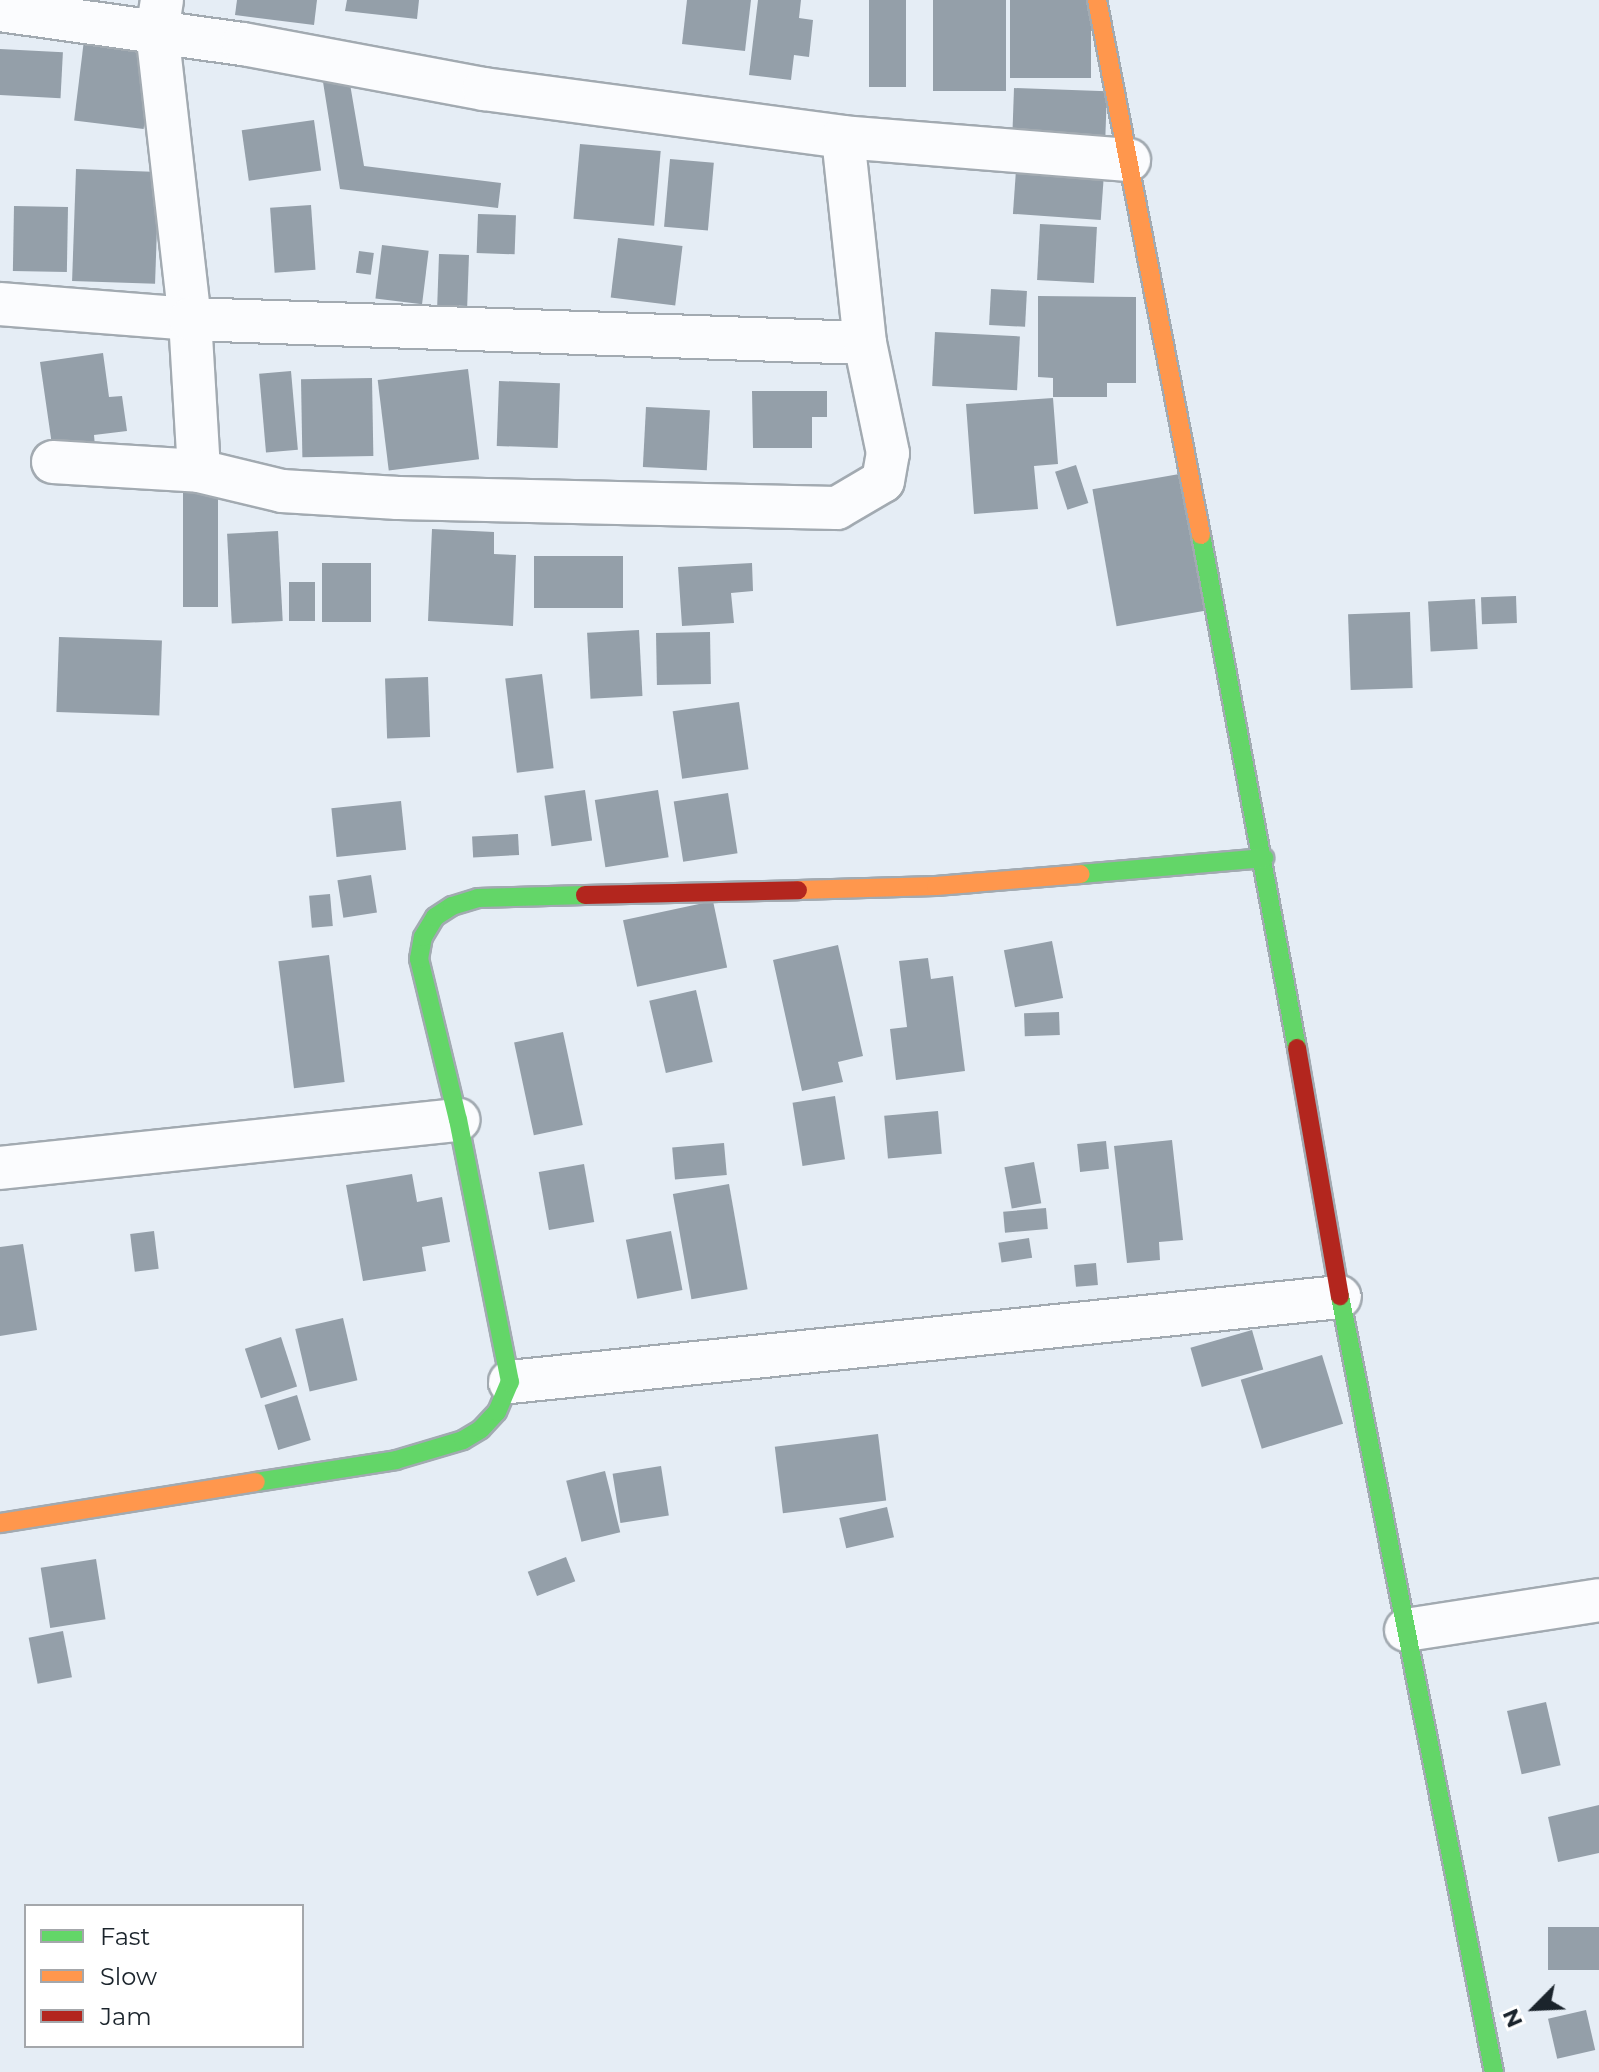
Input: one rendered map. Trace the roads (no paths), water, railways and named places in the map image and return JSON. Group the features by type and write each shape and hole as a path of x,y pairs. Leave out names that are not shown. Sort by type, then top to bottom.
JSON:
{"street":[{"path":"1097,0 1264,858 1340,1297 1494,2072"},
{"path":"0,10 160,16 484,89 843,137 1129,160"},
{"path":"160,16 190,319 199,471"},
{"path":"53,462 199,471 282,491 383,498 837,508 883,481 888,453 865,343 843,137"},
{"path":"0,304 190,319 865,343"},
{"path":"0,1523 269,1482 425,1453 463,1440 481,1429 497,1412 510,1382 458,1120 419,959 423,937 435,917 452,906 478,898 936,886 1264,858"},
{"path":"0,1168 458,1120"},
{"path":"510,1382 1340,1297"},
{"path":"1406,1630 1599,1600"}]}
